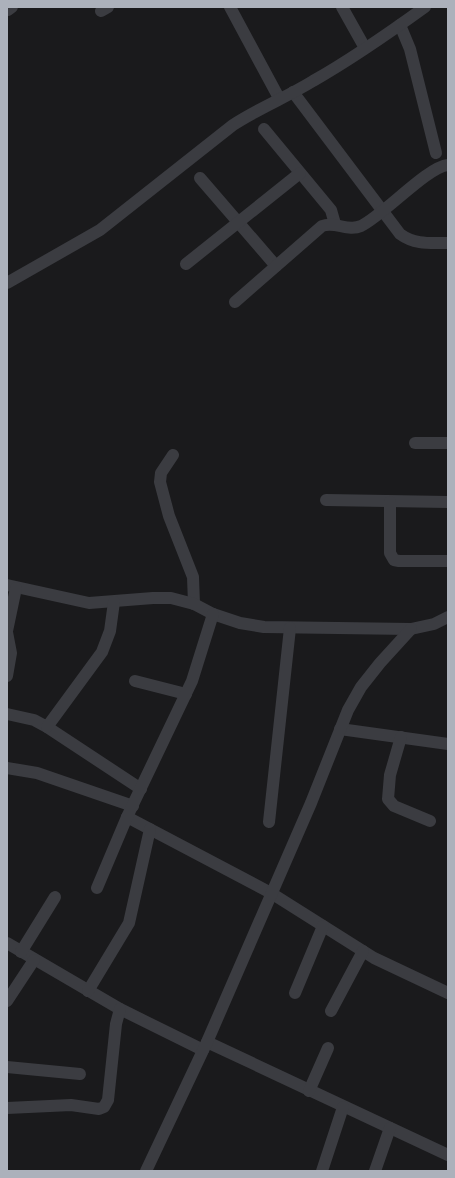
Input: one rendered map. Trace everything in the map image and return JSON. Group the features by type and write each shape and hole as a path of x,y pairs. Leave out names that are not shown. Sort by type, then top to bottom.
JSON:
{"street":[{"path":"230,7 279,98"},
{"path":"342,7 365,48"},
{"path":"7,283 100,230 233,125 279,98 293,92 365,48 400,26 425,7"},
{"path":"400,26 410,49 436,153"},
{"path":"293,92 400,234 409,241 420,243 448,243"},
{"path":"264,129 331,210 335,224"},
{"path":"235,302 322,226 335,224 354,228 380,207 430,173 448,165"},
{"path":"186,264 300,173"},
{"path":"200,178 276,266"},
{"path":"415,443 448,443"},
{"path":"173,455 161,474 160,482 169,516 193,577 194,604"},
{"path":"326,500 448,502"},
{"path":"390,502 391,557 399,561 448,561"},
{"path":"7,676 12,653 7,631 12,587 72,601 89,603 171,598 194,604 213,614 252,625 290,628 411,630 434,624 448,617"},
{"path":"47,727 102,652 110,631 114,602"},
{"path":"96,888 127,817 192,681 213,614"},
{"path":"269,822 290,628"},
{"path":"146,1171 205,1046 311,803 340,729 361,687 380,663 411,630"},
{"path":"135,681 186,694"},
{"path":"7,714 34,720 47,727 141,789"},
{"path":"340,729 448,744"},
{"path":"401,738 390,775 388,800 394,806 430,821"},
{"path":"7,768 37,773 133,806"},
{"path":"127,817 271,893 363,952 448,993"},
{"path":"88,991 129,923 150,829"},
{"path":"21,952 55,896"},
{"path":"294,993 323,926"},
{"path":"7,944 120,1009 309,1091 448,1155"},
{"path":"331,1011 363,952"},
{"path":"7,1001 34,960"},
{"path":"7,1108 71,1105 100,1109 104,1107 108,1100 116,1024 120,1009"},
{"path":"309,1091 328,1048"},
{"path":"7,1067 80,1074"},
{"path":"322,1171 343,1107"},
{"path":"375,1171 390,1128"}]}
